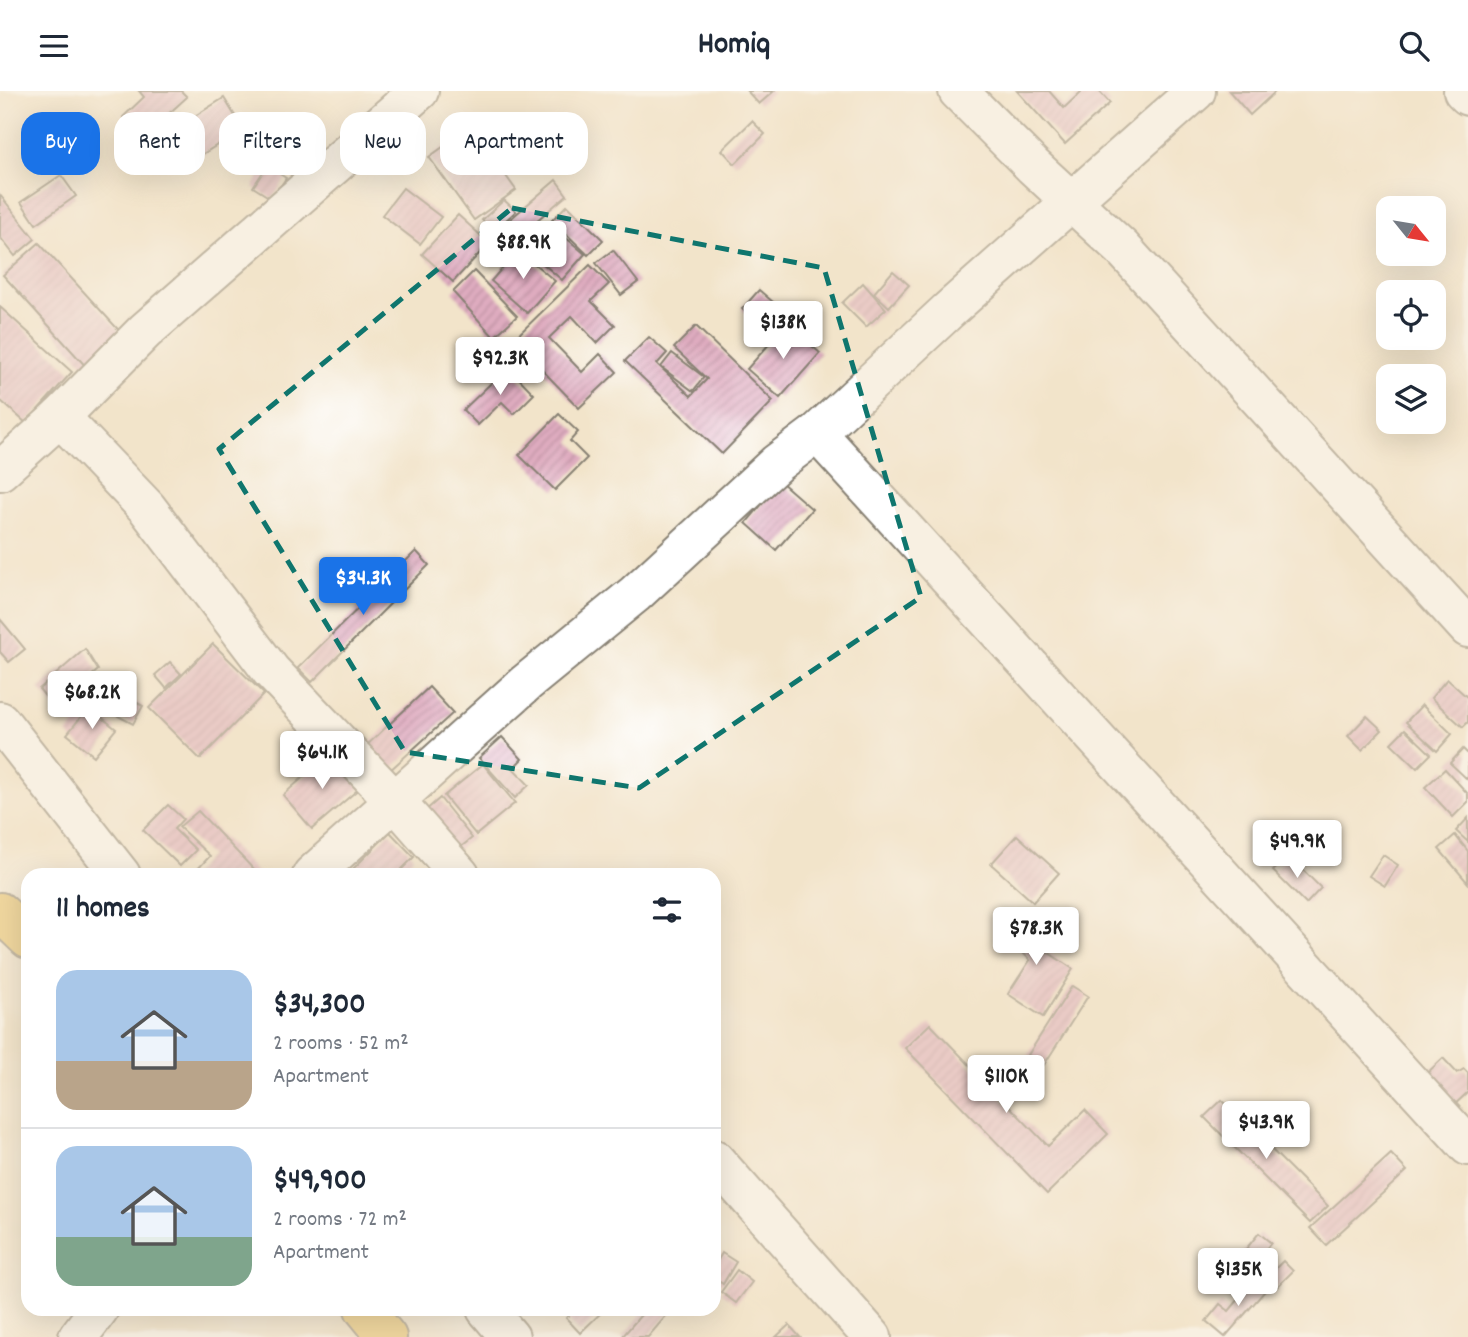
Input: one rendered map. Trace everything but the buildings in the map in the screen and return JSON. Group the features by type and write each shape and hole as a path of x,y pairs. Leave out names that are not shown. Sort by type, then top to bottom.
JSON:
{"highway":[{"path":"0,912 21,932"},
{"path":"370,1316 387,1337"}],"street":[{"path":"0,471 60,418 145,331 419,91"},
{"path":"958,91 1033,166 1132,258 1468,628"},
{"path":"320,868 526,683 635,594 777,463 817,433 949,310 1196,91"},
{"path":"1463,91 1468,96"},
{"path":"60,418 148,509 271,671 394,800 454,868"},
{"path":"817,433 1468,1146"},
{"path":"0,721 116,868"},
{"path":"721,1167 873,1337"},
{"path":"492,1316 510,1337"}],"highlighted area":[{"path":"512,208 824,268 921,597 639,788 405,752 219,449"}]}
